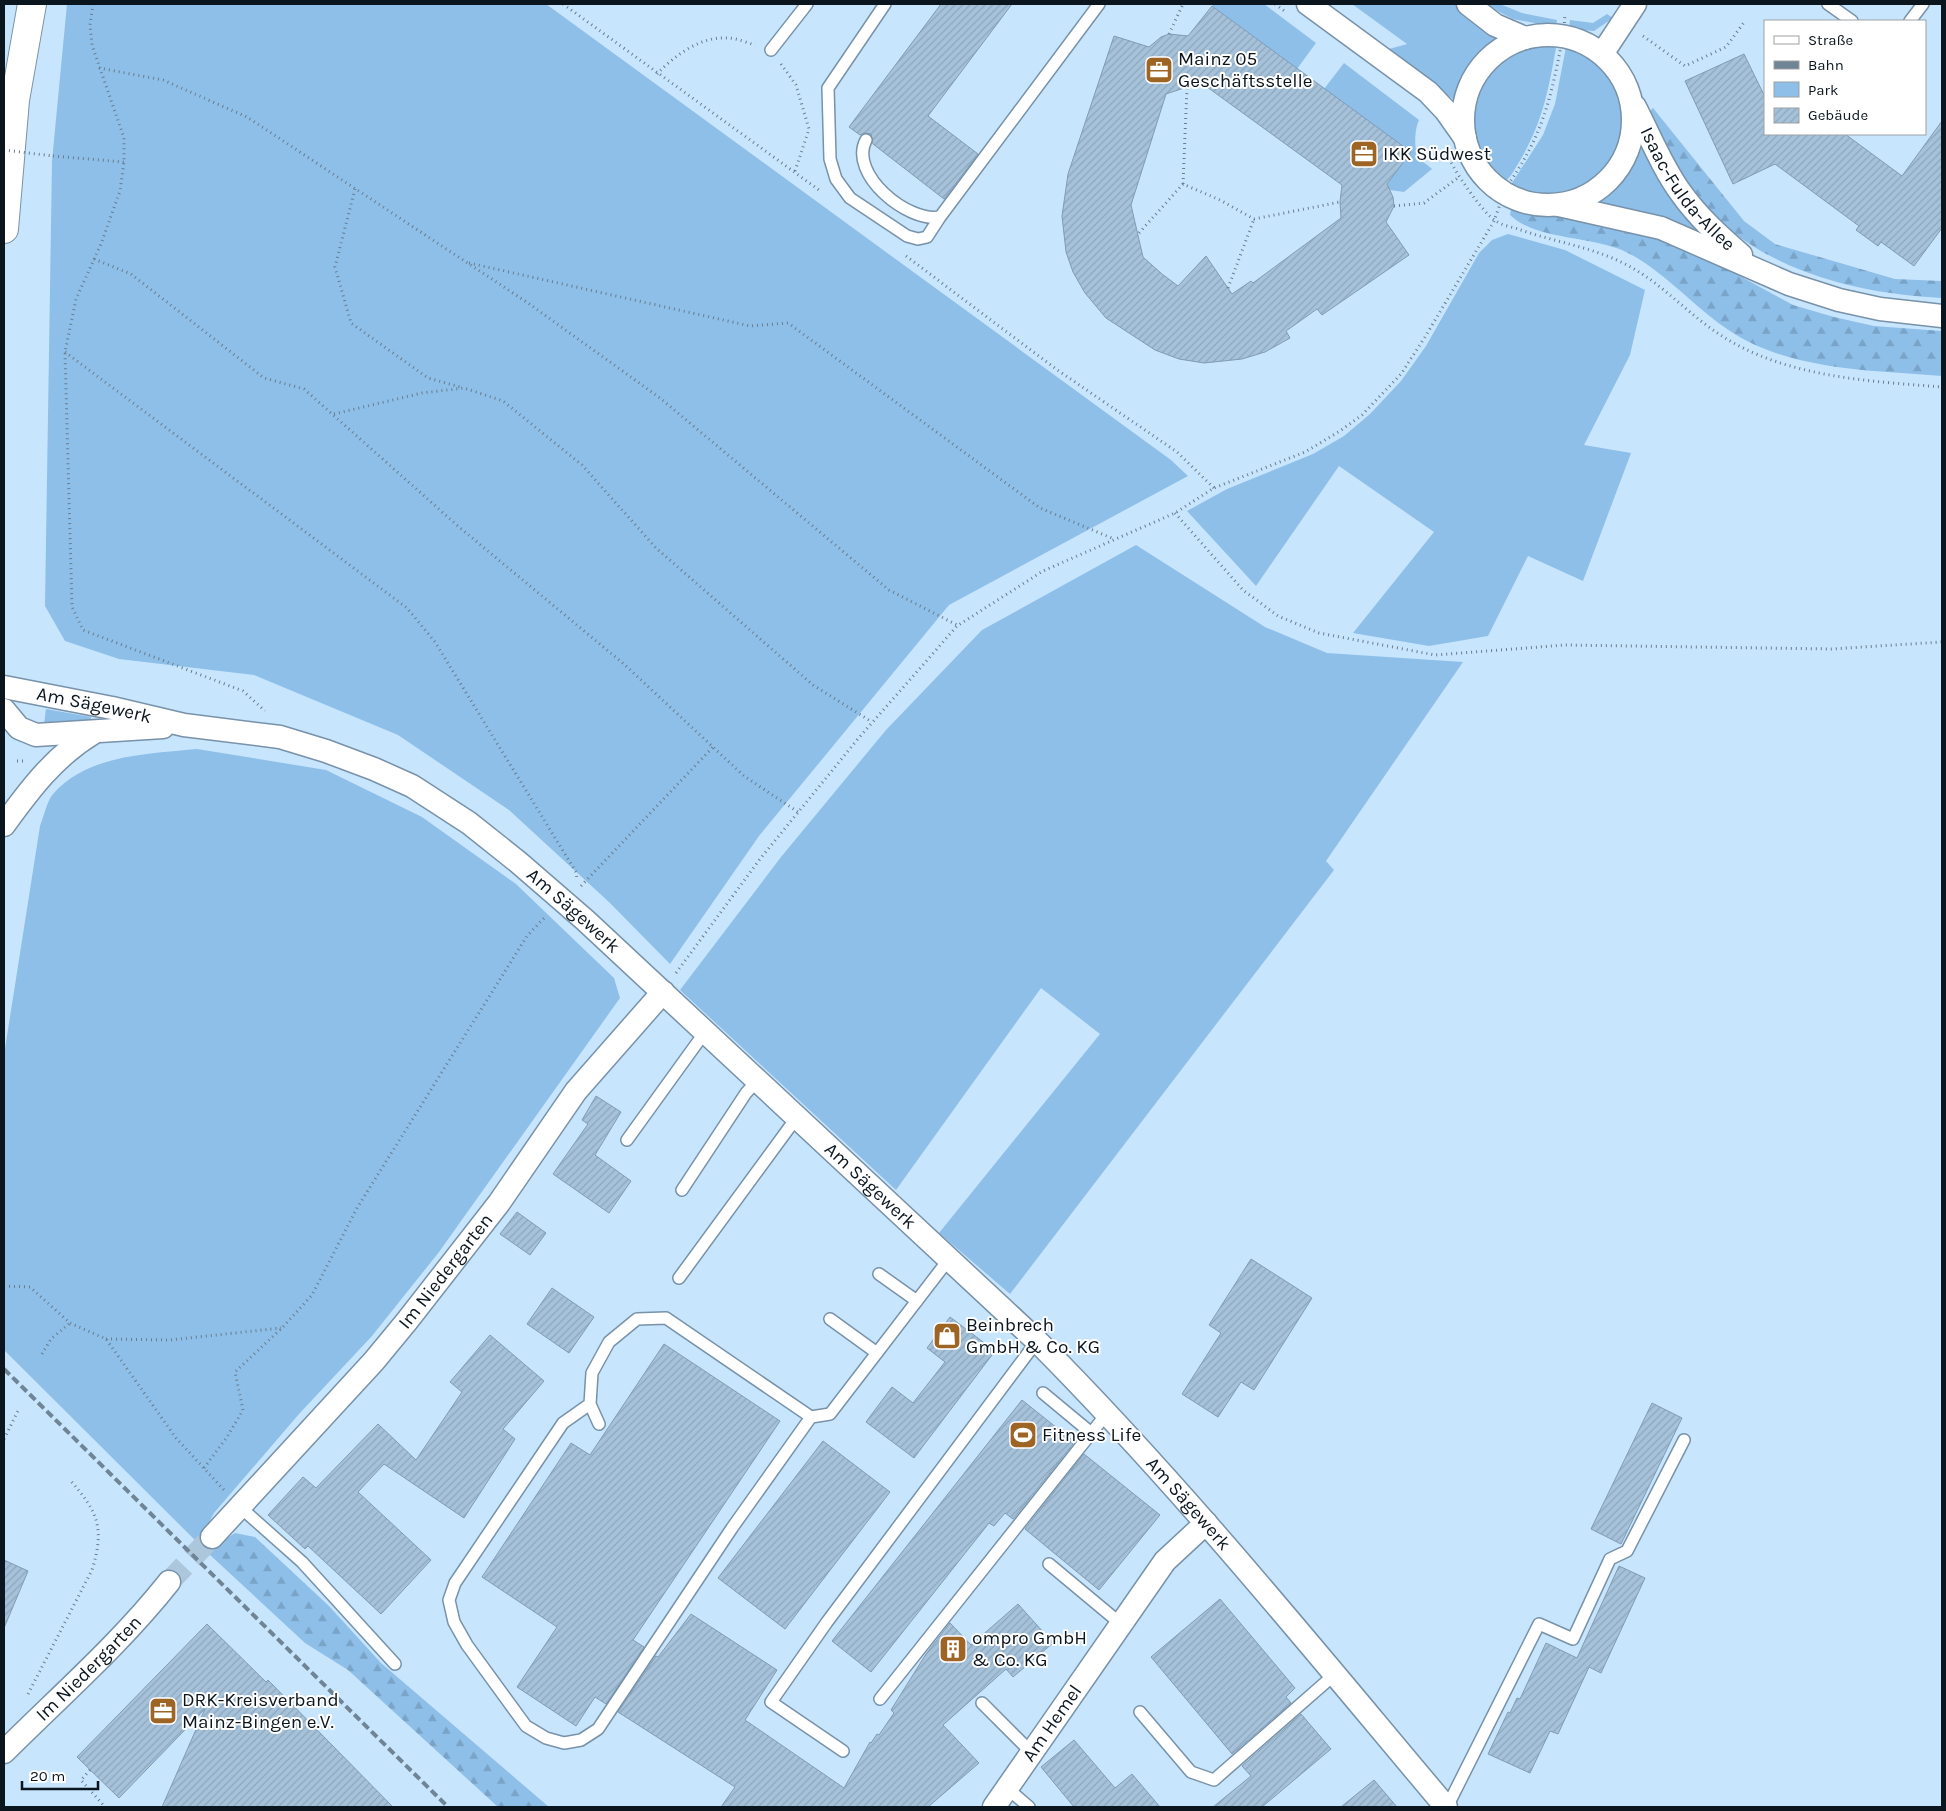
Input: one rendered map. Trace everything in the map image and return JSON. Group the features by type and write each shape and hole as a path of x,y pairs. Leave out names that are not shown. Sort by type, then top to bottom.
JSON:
{"main road":[{"path":"4,229 16,100 32,4"}],"street":[{"path":"1468,4 1495,25 1525,38"},
{"path":"1602,54 1636,4"},
{"name":"Isaac-Fulda-Allee","path":"1298,9 1428,92 1446,111 1465,138 1477,167 1493,185 1506,189 1532,204 1559,205 1661,228 1789,284 1839,300 1880,309 1942,316"},
{"name":"Isaac-Fulda-Allee","path":"1465,138 1464,104 1478,73 1495,54 1525,38 1548,35 1564,36 1584,43 1602,54 1620,74 1666,169 1682,194 1706,224 1756,268"},
{"name":"Isaac-Fulda-Allee","path":"1559,205 1591,194 1612,178 1622,164 1633,132 1631,98"},
{"name":"Am Sägewerk","path":"4,687 112,708 184,725 280,737 326,751 412,786 469,823 518,862 585,920 1037,1341 1108,1412 1206,1523 1447,1807"},
{"name":"Am Sägewerk","path":"4,710 13,724 27,733 44,735 184,725"},
{"name":"Am Sägewerk","path":"4,824 44,773 74,746 94,732"},
{"name":"Im Niedergarten","path":"212,1537 374,1361 499,1204 576,1090 662,992"},
{"name":"Am Hemel","path":"994,1807 1166,1561 1206,1523"},
{"name":"Im Niedergarten","path":"4,1752 99,1660 146,1611 170,1582"}],"lane":[{"path":"771,50 807,4"},
{"path":"885,4 828,88 832,171 841,188 850,198 907,236 918,239 927,237 1099,4"},
{"path":"1828,4 1851,20"},
{"path":"1911,20 1923,4"},
{"path":"866,140 862,154 863,162 866,171 882,192 924,218 940,217"},
{"path":"627,1140 705,1032"},
{"path":"682,1190 746,1093 758,1080"},
{"path":"679,1278 797,1117"},
{"path":"599,1424 590,1404 592,1373 609,1342 637,1319 666,1318 811,1417 830,1414 949,1259"},
{"path":"879,1274 917,1301"},
{"path":"830,1320 877,1353"},
{"path":"842,1751 771,1702 827,1622 1037,1341"},
{"path":"1043,1394 1090,1432"},
{"path":"590,1404 563,1423 455,1583 449,1600 454,1622 466,1645 526,1726 546,1738 564,1743 581,1740 598,1729 732,1528 811,1417"},
{"path":"880,1699 1090,1432 1108,1412"},
{"path":"1447,1807 1539,1624 1573,1639 1610,1559 1627,1552 1684,1440"},
{"path":"240,1507 302,1562 395,1664"},
{"path":"1049,1564 1122,1624"},
{"path":"1140,1712 1192,1772 1214,1780 1334,1675"},
{"path":"982,1703 1032,1753"},
{"path":"1007,1788 1029,1807"}],"path":[{"path":"93,4 90,24 92,45 124,138 124,162 120,190 94,260 76,299 65,352 72,607 83,630 243,691 265,711 280,737"},
{"path":"563,4 826,196"},
{"path":"1169,34 1183,4"},
{"path":"1275,4 1298,9"},
{"path":"1564,28 1565,14"},
{"path":"1640,34 1685,66 1726,48 1745,21"},
{"path":"658,74 674,57 700,43 728,38 771,50 796,85 808,129 795,172"},
{"path":"662,992 760,859 872,722 957,626 1043,571 1175,513 1214,488 1305,452 1340,431 1362,414 1401,374 1494,221 1506,189 1531,148 1546,114 1561,46"},
{"path":"99,68 163,80 247,117 528,303 660,398 889,590 957,626"},
{"path":"1139,233 1183,184 1187,87"},
{"path":"1445,149 1459,177 1494,221 1534,235 1598,252 1627,265 1650,280 1716,333 1750,350 1785,364 1821,373 1872,381 1942,387"},
{"path":"4,150 124,162"},
{"path":"1394,206 1424,203 1459,177"},
{"path":"1183,184 1220,200 1254,219 1340,202"},
{"path":"355,189 335,267 351,323 428,378 503,401 582,465 656,548 805,679 872,722"},
{"path":"1228,288 1254,219"},
{"path":"906,256 1056,370 1177,452 1214,488"},
{"path":"94,260 131,274 264,378 304,389 459,527 625,664 744,776 798,812"},
{"path":"466,262 750,326 788,323 1040,508 1115,540"},
{"path":"65,352 407,608 434,642 576,872 585,920"},
{"path":"333,414 422,393 464,388"},
{"path":"1175,513 1243,590 1278,616 1319,633 1435,655 1565,645 1831,649 1942,642"},
{"path":"579,888 713,747"},
{"path":"204,1468 227,1437 243,1410 234,1372 282,1328 312,1295 357,1208 488,996 527,936 549,912"},
{"path":"4,1286 30,1287 70,1323 106,1339 170,1340 282,1328"},
{"path":"42,1354 51,1339 70,1323"},
{"path":"106,1339 176,1438 240,1507"},
{"path":"4,1438 19,1409"},
{"path":"26,1697 92,1570 98,1551 98,1526 93,1509 70,1480"},
{"path":"90,1770 81,1780 105,1807"}],"green space":[{"path":"67,4 546,4 1171,460 1188,476 949,605 759,836 670,964 610,903 509,810 398,735 254,675 119,659 65,641 45,606 52,161"},
{"path":"1214,4 1264,4 1316,43 1297,69 1212,6"},
{"path":"1352,4 1458,4 1501,38 1501,41 1485,52 1473,66 1463,83 1456,101 1382,51 1407,44"},
{"path":"1484,4 1500,4 1522,13 1557,20 1556,27 1513,19"},
{"path":"1607,14 1613,18 1594,31 1569,29 1570,20 1593,23"},
{"path":"1538,45 1552,45 1556,48 1547,94 1533,135 1512,174 1504,182 1486,165 1476,145 1472,124 1475,103 1483,84 1497,67 1515,53"},
{"path":"1566,47 1599,65 1617,90 1624,119 1619,148 1604,172 1580,190 1550,196 1513,188 1512,183 1543,135 1555,104"},
{"path":"1344,63 1419,120 1415,139 1417,154 1432,169 1404,192 1390,190 1386,186 1410,152 1324,89"},
{"path":"1653,108 1744,221 1775,244 1895,279 1942,281 1942,298 1904,295 1867,289 1831,280 1796,268 1763,252 1733,232 1705,207 1681,177 1668,154 1649,112"},
{"path":"1640,140 1701,234 1595,204 1618,183 1629,169"},
{"path":"1511,209 1635,230 1698,253 1793,305 1834,317 1874,326 1942,331 1942,376 1860,370 1805,361 1779,354 1754,344 1730,331 1639,259 1611,246 1534,229 1510,215"},
{"path":"1508,234 1565,250 1645,290 1630,355 1584,445 1631,453 1583,581 1528,556 1488,636 1429,646 1353,633 1434,532 1339,466 1256,586 1187,511 1227,489 1313,454 1344,436 1370,414 1401,381 1426,346 1479,253 1492,240"},
{"path":"1136,545 1265,627 1327,653 1463,662 1326,861 1334,870 1010,1294 939,1233 1100,1034 1041,988 896,1190 680,990 781,857 886,730 982,630"},
{"path":"46,709 91,717 91,723 44,724"},
{"path":"197,749 326,770 422,817 516,884 614,978 620,998 439,1252 372,1336 299,1414 214,1513 205,1530 218,1544 209,1554 4,1350 4,1055 40,826 53,794 67,781 84,771 120,758"},
{"path":"235,1533 255,1537 329,1606 381,1663 549,1807 498,1807 348,1670 305,1643 209,1554 218,1544"}],"building":[{"path":"941,4 1012,4 928,116 978,154 944,199 873,144 871,134 864,133 860,135 849,127"},
{"path":"1212,6 1411,152 1387,184 1393,197 1394,206 1386,222 1409,255 1322,315 1317,309 1286,331 1290,338 1265,352 1242,359 1204,363 1179,359 1155,350 1106,318 1085,293 1073,272 1066,252 1062,216 1068,174 1114,36 1149,47 1161,37 1169,34 1188,36","holes":["1196,79 1342,185 1341,218 1253,283 1251,281 1232,294 1206,256 1178,286 1162,274 1143,257 1131,205 1166,94 1187,87"]},
{"path":"1744,54 1764,95 1764,135 1846,135 1902,176 1942,121 1942,228 1914,266 1881,242 1878,246 1856,230 1859,226 1775,164 1733,184 1685,81"},
{"path":"596,1096 621,1112 595,1155 631,1181 609,1213 553,1174 588,1124 582,1120"},
{"path":"517,1212 546,1233 530,1255 500,1234"},
{"path":"1251,1259 1312,1298 1254,1390 1241,1382 1218,1417 1182,1394 1221,1333 1209,1325"},
{"path":"552,1288 594,1317 569,1353 527,1324"},
{"path":"950,1317 995,1351 914,1458 866,1422 892,1387 913,1403 945,1362 927,1348"},
{"path":"490,1335 544,1381 503,1429 515,1439 464,1518 384,1464 358,1492 431,1560 381,1614 308,1546 305,1549 268,1515 303,1477 316,1488 378,1424 416,1460 462,1392 450,1382"},
{"path":"664,1344 780,1421 633,1640 644,1647 606,1704 595,1697 576,1726 517,1687 557,1627 482,1577 571,1443 590,1455"},
{"path":"1022,1400 1072,1440 1070,1442 1073,1444 1013,1519 1005,1513 994,1526 989,1523 871,1672 832,1641"},
{"path":"1652,1403 1682,1418 1621,1544 1591,1529"},
{"path":"823,1441 890,1492 785,1629 718,1578"},
{"path":"1084,1454 1160,1515 1099,1590 1025,1529"},
{"path":"4,1560 28,1571 4,1628"},
{"path":"1619,1566 1645,1578 1601,1673 1589,1667 1558,1734 1550,1731 1530,1773 1488,1754 1508,1712 1510,1713 1517,1698 1520,1699 1546,1643 1577,1658"},
{"path":"1220,1599 1295,1688 1286,1697 1291,1703 1232,1754 1151,1657"},
{"path":"1018,1604 1053,1643 1013,1677 1006,1669 943,1725 979,1763 928,1807 721,1807 735,1787 618,1712 656,1656 658,1657 691,1614 777,1670 745,1720 844,1788 870,1742 877,1734 879,1735 894,1713 891,1710 926,1654 950,1623 971,1645"},
{"path":"207,1624 266,1682 268,1680 393,1807 162,1807 205,1709 119,1798 77,1757"},
{"path":"1301,1714 1331,1749 1262,1807 1213,1807 1251,1776 1242,1766"},
{"path":"1074,1740 1115,1788 1132,1774 1160,1807 1074,1807 1041,1767"},
{"path":"1374,1780 1397,1807 1341,1807"}],"tunnel":[{"path":"169,1582 212,1537"}],"railway":[{"path":"4,1369 448,1807"}],"place":[{"name":"Mainz 05 Geschäftsstelle","path":"1159,70"},
{"name":"IKK Südwest","path":"1364,154"},
{"name":"Beinbrech GmbH & Co. KG","path":"947,1336"},
{"name":"Fitness Life","path":"1023,1435"},
{"name":"ompro GmbH & Co. KG","path":"953,1649"},
{"name":"DRK-Kreisverband Mainz-Bingen e.V.","path":"163,1711"}]}
